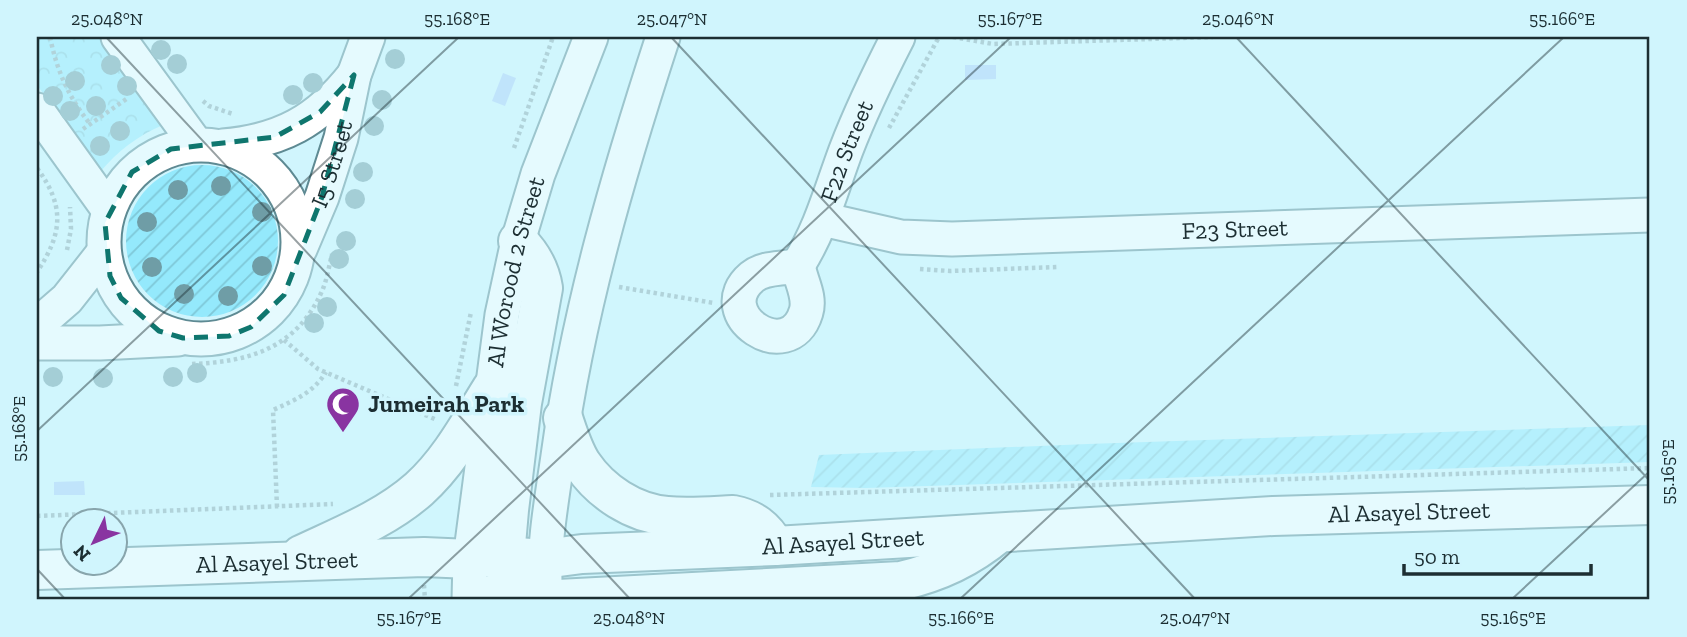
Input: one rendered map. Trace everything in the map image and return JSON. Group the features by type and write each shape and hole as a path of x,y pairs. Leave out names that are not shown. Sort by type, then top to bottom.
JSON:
{"main road":[{"path":"505,591 518,430 543,289 533,258 518,242"},
{"path":"287,562 373,521 420,489 456,445 492,388"},
{"path":"563,418 582,463 602,488 616,499 640,511 667,516 743,517 762,528 775,546"},
{"name":"Al Asayel Street","path":"544,559 582,554 775,546 1273,516 1650,505"},
{"name":"Al Asayel Street","path":"37,570 424,557 505,591 901,580 933,572 964,559 999,533"},
{"path":"505,591 544,559"}],"street":[{"path":"118,37 151,82 210,145"},
{"name":"I5 Street","path":"299,251 322,197 341,138 354,75 368,37"},
{"name":"Al Worood 2 Street","path":"505,591 492,388 502,315 518,242 538,174 591,37"},
{"path":"544,559 563,418 590,282 616,186 663,37"},
{"name":"F22 Street","path":"798,265 812,243 850,139 898,37"},
{"name":"I5 Street","path":"210,145 250,144 299,126 320,112 354,75"},
{"path":"37,110 108,209"},
{"path":"37,343 100,344 182,351 206,340 229,336 251,327 269,313 284,295 294,274 299,251 296,216 281,185 255,161 210,145 171,149 150,158 132,172 118,189 108,209 104,230 104,252 110,276 121,298 138,317 182,351"},
{"name":"F23 Street","path":"822,219 901,237 952,239 1650,215"},
{"path":"37,326 67,299 104,252"},
{"path":"798,265 807,303 806,312 795,328 778,336 759,332 745,320 740,303 744,286 756,274 798,265"}],"path":[{"path":"50,37 58,72 66,90 90,124"},
{"path":"883,139 939,37"},
{"path":"953,37 993,44 1213,37"},
{"path":"61,144 151,82"},
{"path":"199,98 209,106 235,115"},
{"path":"37,168 48,183 58,211 54,241 37,272"},
{"path":"64,257 71,229 68,199"},
{"path":"58,211 70,209"},
{"path":"182,351 222,363 257,355 284,340 315,306 323,288 333,250"},
{"path":"590,282 719,304 740,303"},
{"path":"284,340 318,369 448,425"},
{"path":"277,506 273,410 300,398 317,386 326,372"},
{"path":"758,495 1650,468"},
{"path":"37,516 341,503"},
{"path":"424,557 425,600"}],"highlighted area":[{"path":"354,75 322,197 284,295 251,327 229,336 183,338 159,331 121,298 110,276 105,223 132,172 171,149 275,137 320,112"}],"green space":[{"path":"37,37 98,37 163,125 128,145 100,172 37,85"},
{"path":"202,165 231,171 255,188 272,212 278,241 272,270 255,294 231,311 202,317 173,311 149,294 132,270 126,241 132,212 149,188 173,171"},
{"path":"1650,425 1650,462 866,488 811,487 819,455"}],"shaded area":[{"path":"965,65 996,65 996,79 965,80"},
{"path":"503,73 516,78 505,106 492,101"},
{"path":"84,481 85,495 54,495 54,482"}],"place":[{"name":"Jumeirah Park","path":"343,434"}]}
